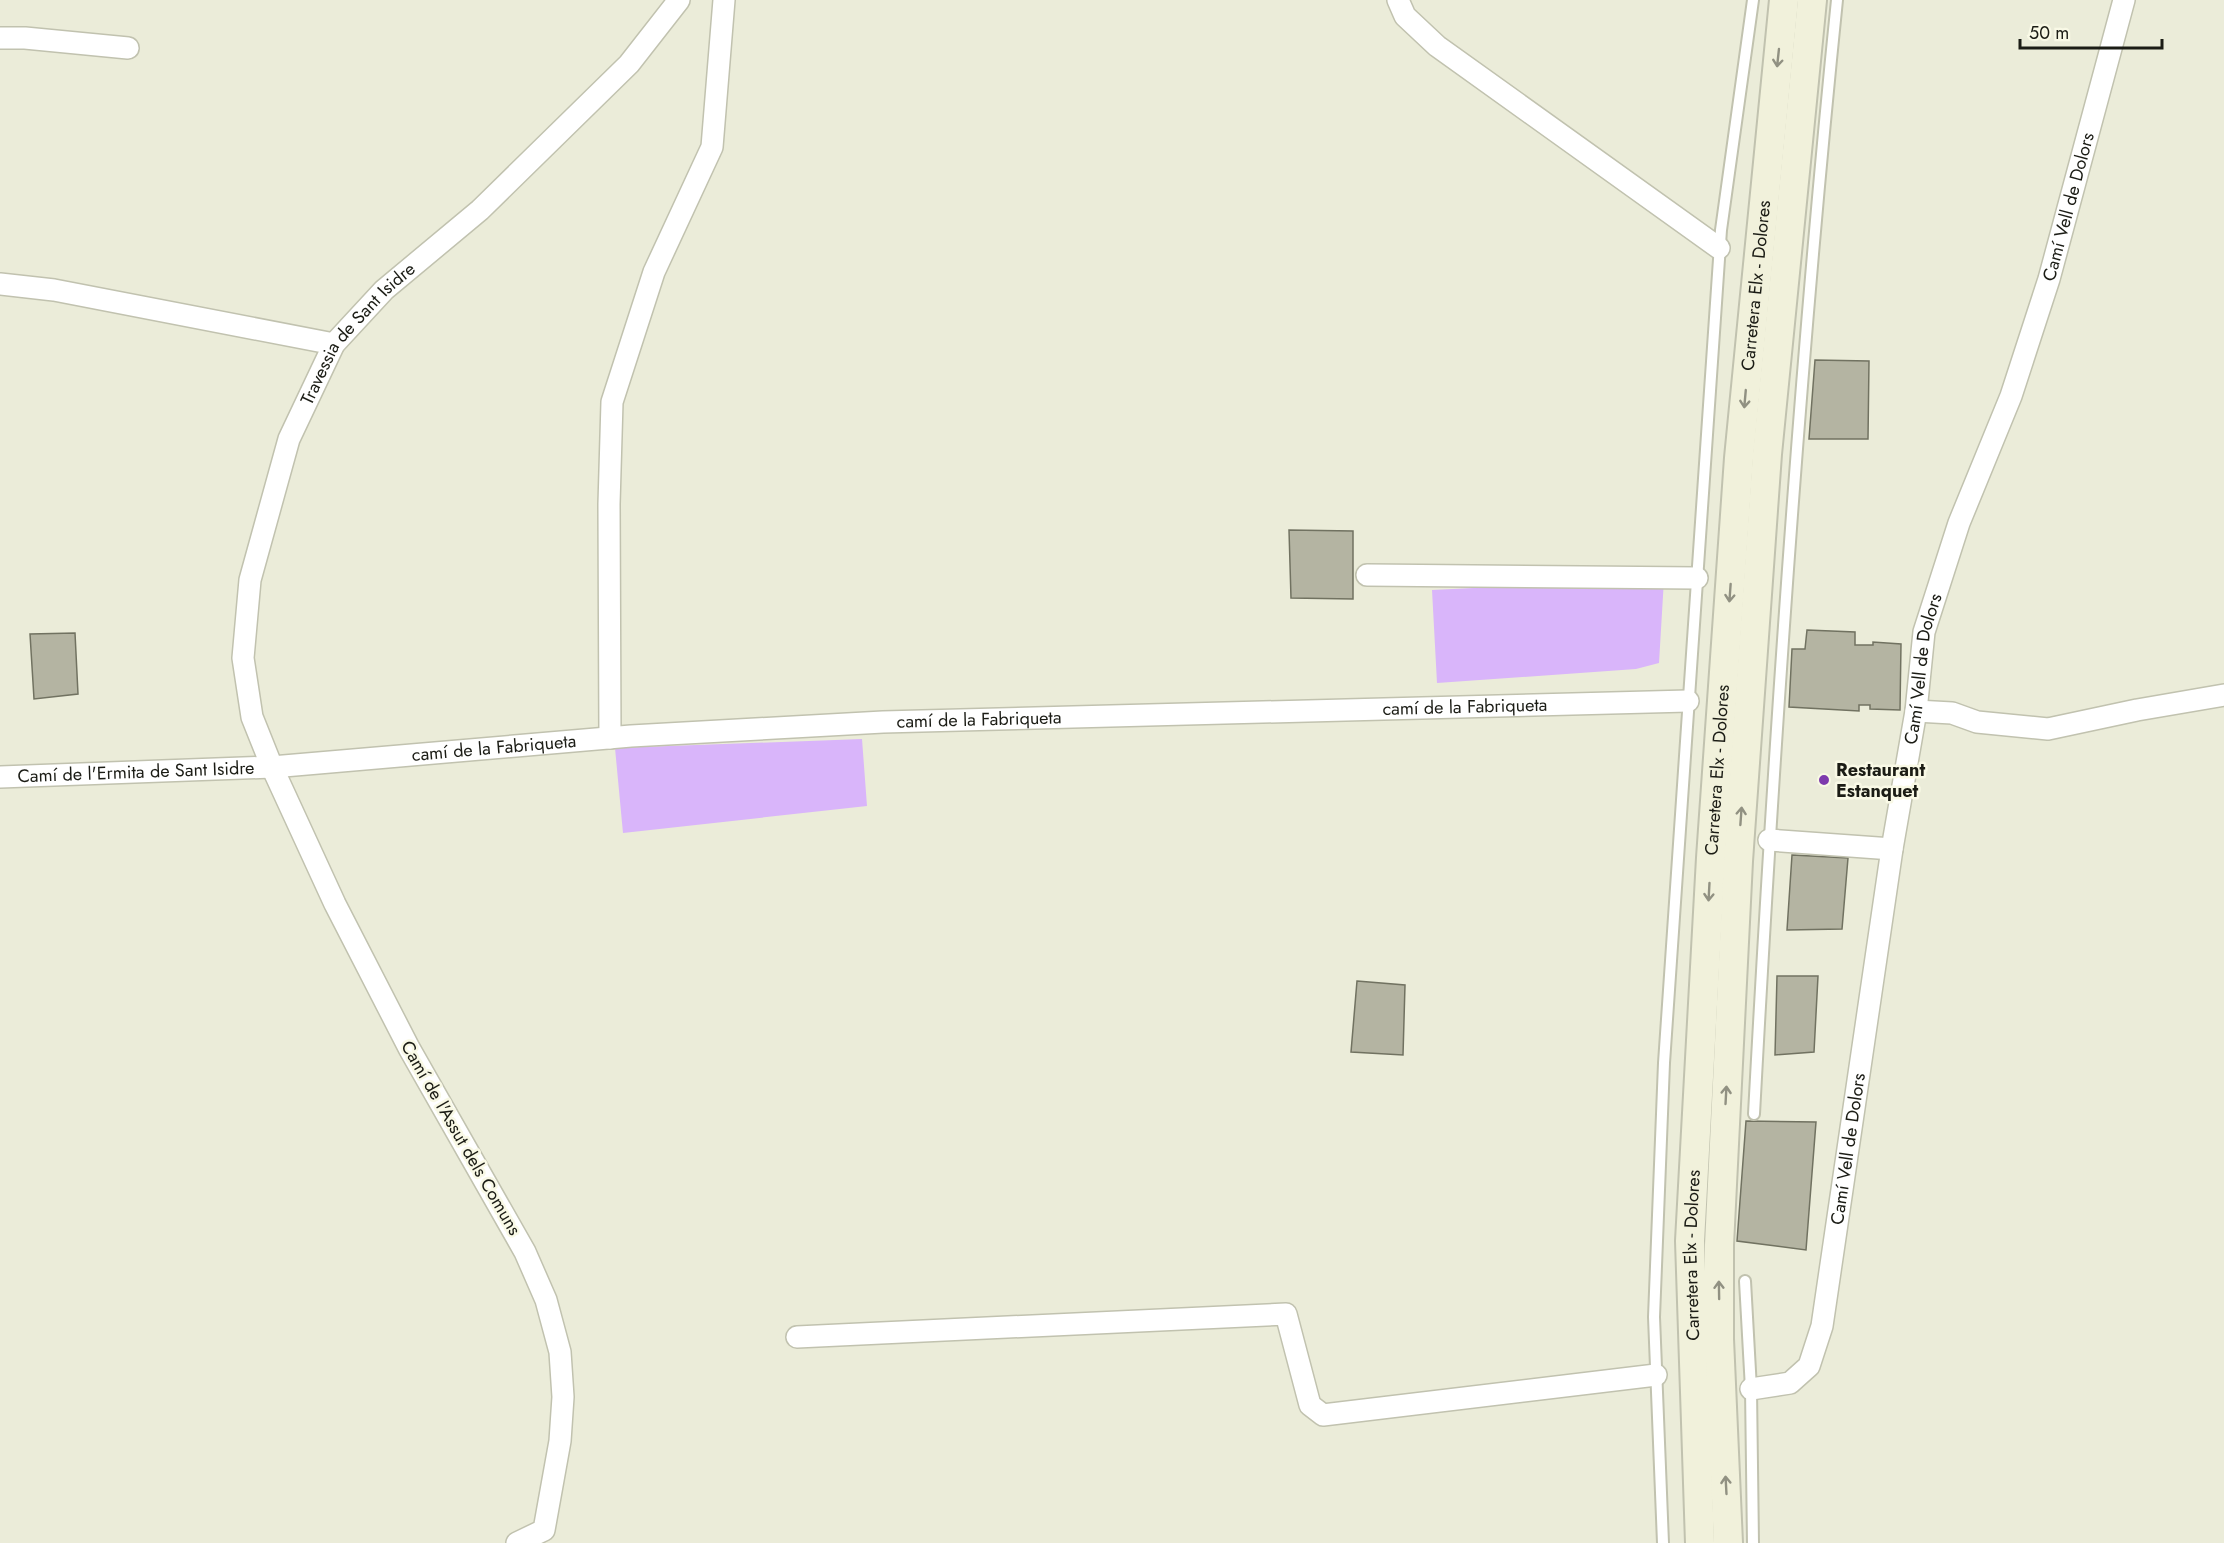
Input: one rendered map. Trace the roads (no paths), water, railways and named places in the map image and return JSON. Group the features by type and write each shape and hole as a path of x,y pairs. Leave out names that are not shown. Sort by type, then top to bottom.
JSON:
{"main road":[{"name":"Carretera Elx - Dolores","path":"1700,1543 1690,1241 1708,915 1739,458 1784,0"},
{"name":"Carretera Elx - Dolores","path":"1728,1543 1719,1339 1719,1245 1738,861 1767,454 1812,0"}],"street":[{"name":"Travessia de Sant Isidre","path":"272,767 252,717 243,658 250,580 289,439 334,344 384,290 480,210 629,64 679,0"},
{"path":"610,738 609,504 612,402 654,272 712,147 724,0"},
{"path":"1398,0 1406,16 1437,46 1719,248"},
{"name":"Camí Vell de Dolors","path":"1751,1389 1790,1383 1809,1366 1822,1326 1892,849 1916,711 1924,632 1959,523 2012,396 2049,279 2124,0"},
{"path":"0,38 25,38 128,48"},
{"path":"0,284 54,290 334,344"},
{"path":"1367,575 1697,578"},
{"path":"1916,711 1952,713 1977,722 2048,729 2224,695"},
{"name":"camí de la Fabriqueta","path":"272,767 610,738 883,722 1689,700"},
{"name":"Camí de l'Ermita de Sant Isidre","path":"0,777 272,767"},
{"name":"Camí de l'Assut dels Comuns","path":"272,767 335,904 399,1028 525,1252 546,1300 560,1352 563,1397 560,1441 544,1530 517,1543"},
{"path":"1769,840 1892,849"},
{"path":"797,1337 1286,1314 1310,1405 1323,1415 1656,1375"}],"lane":[{"path":"1663,1543 1654,1317 1664,1063 1719,248 1753,0"},
{"path":"1754,1114 1769,840 1816,201 1837,0"},
{"path":"1745,1281 1751,1389 1753,1543"}],"place":[{"name":"Restaurant Estanquet","path":"1824,780"}]}
